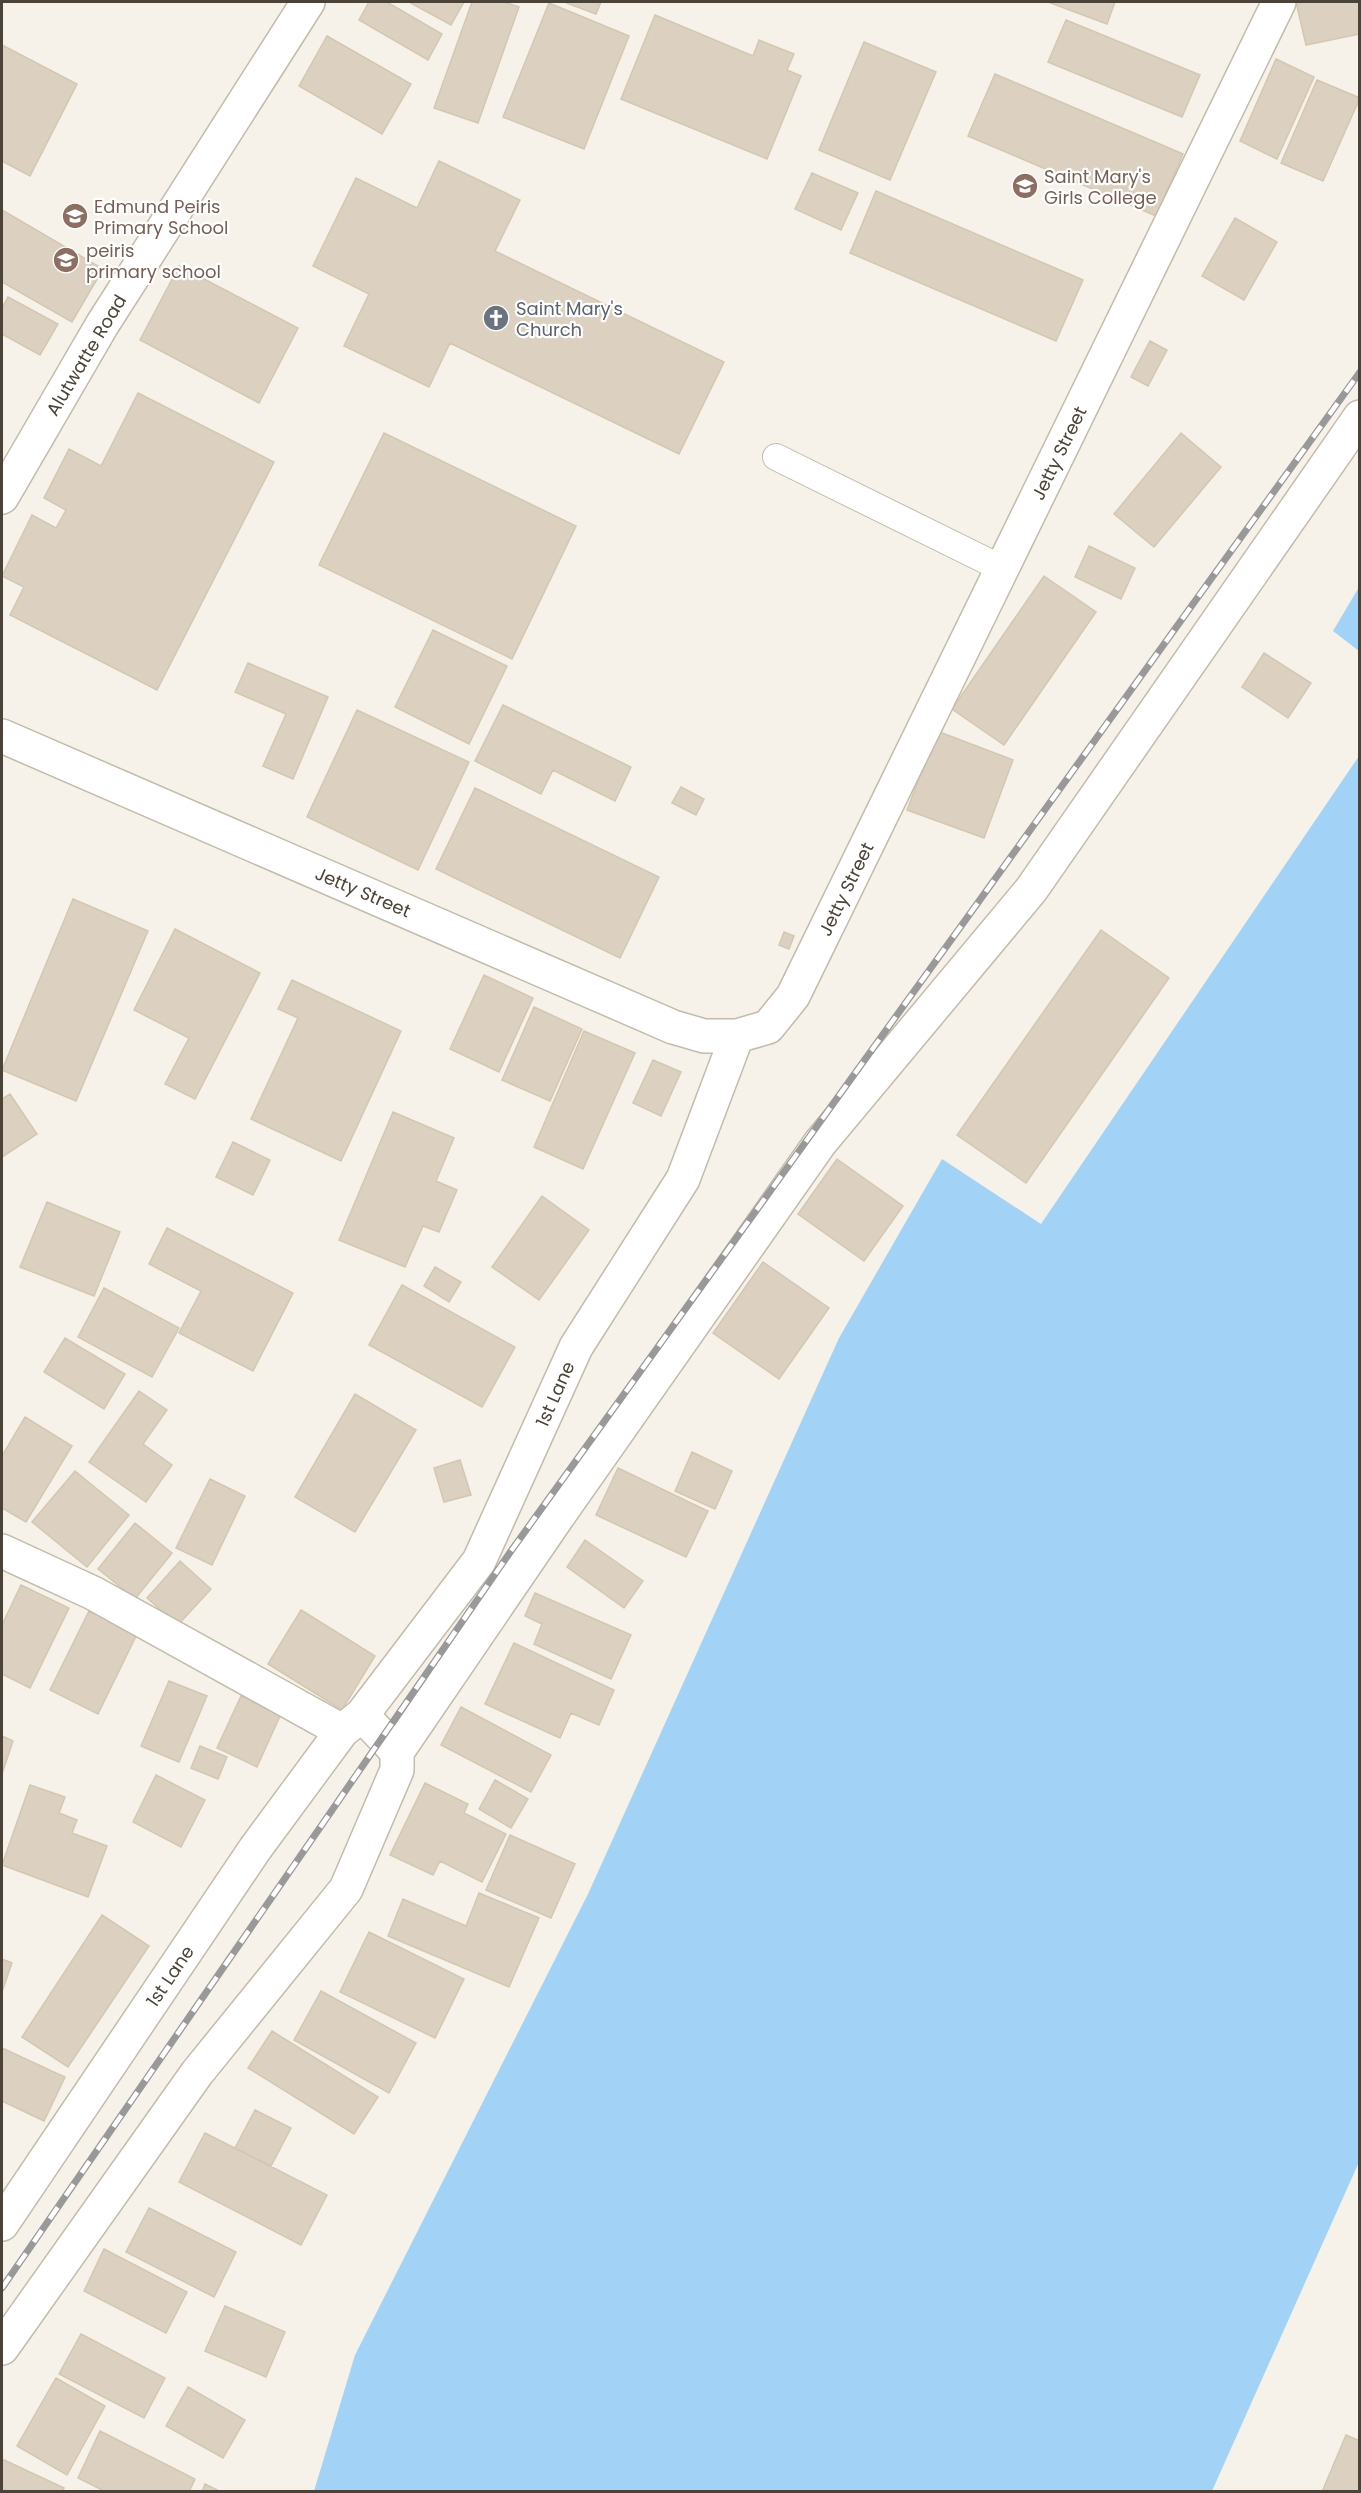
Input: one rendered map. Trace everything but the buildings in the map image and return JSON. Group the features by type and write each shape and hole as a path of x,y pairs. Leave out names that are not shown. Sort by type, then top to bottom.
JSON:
{"street":[{"name":"Alutwatte Road","path":"2,497 102,326 309,2"},
{"name":"Jetty Street","path":"2,736 673,1027 704,1036 737,1036 768,1027 794,996 1279,2"},
{"path":"2,2348 196,2073 346,1889 396,1770 397,1752 556,1519 820,1143 1031,890 1359,417"},
{"name":"1st Lane","path":"2,2224 255,1850 479,1561 576,1347 683,1179 737,1036"},
{"path":"2,1551 93,1593 352,1723 397,1752"}],"lane":[{"path":"776,457 1003,569"}],"water":[{"path":"1359,587 1359,651 1333,631"},
{"path":"1359,756 1359,2162 1212,2491 314,2491 355,2355 588,1894 839,1338 942,1159 1041,1224"}],"railway":[{"path":"2,2288 511,1551 1360,372"}],"place":[{"name":"Saint Mary's Girls College","path":"1025,186"},
{"name":"Edmund Peiris Primary School","path":"75,216"},
{"name":"peiris primary school","path":"66,260"},
{"name":"Saint Mary's Church","path":"496,318"}]}
